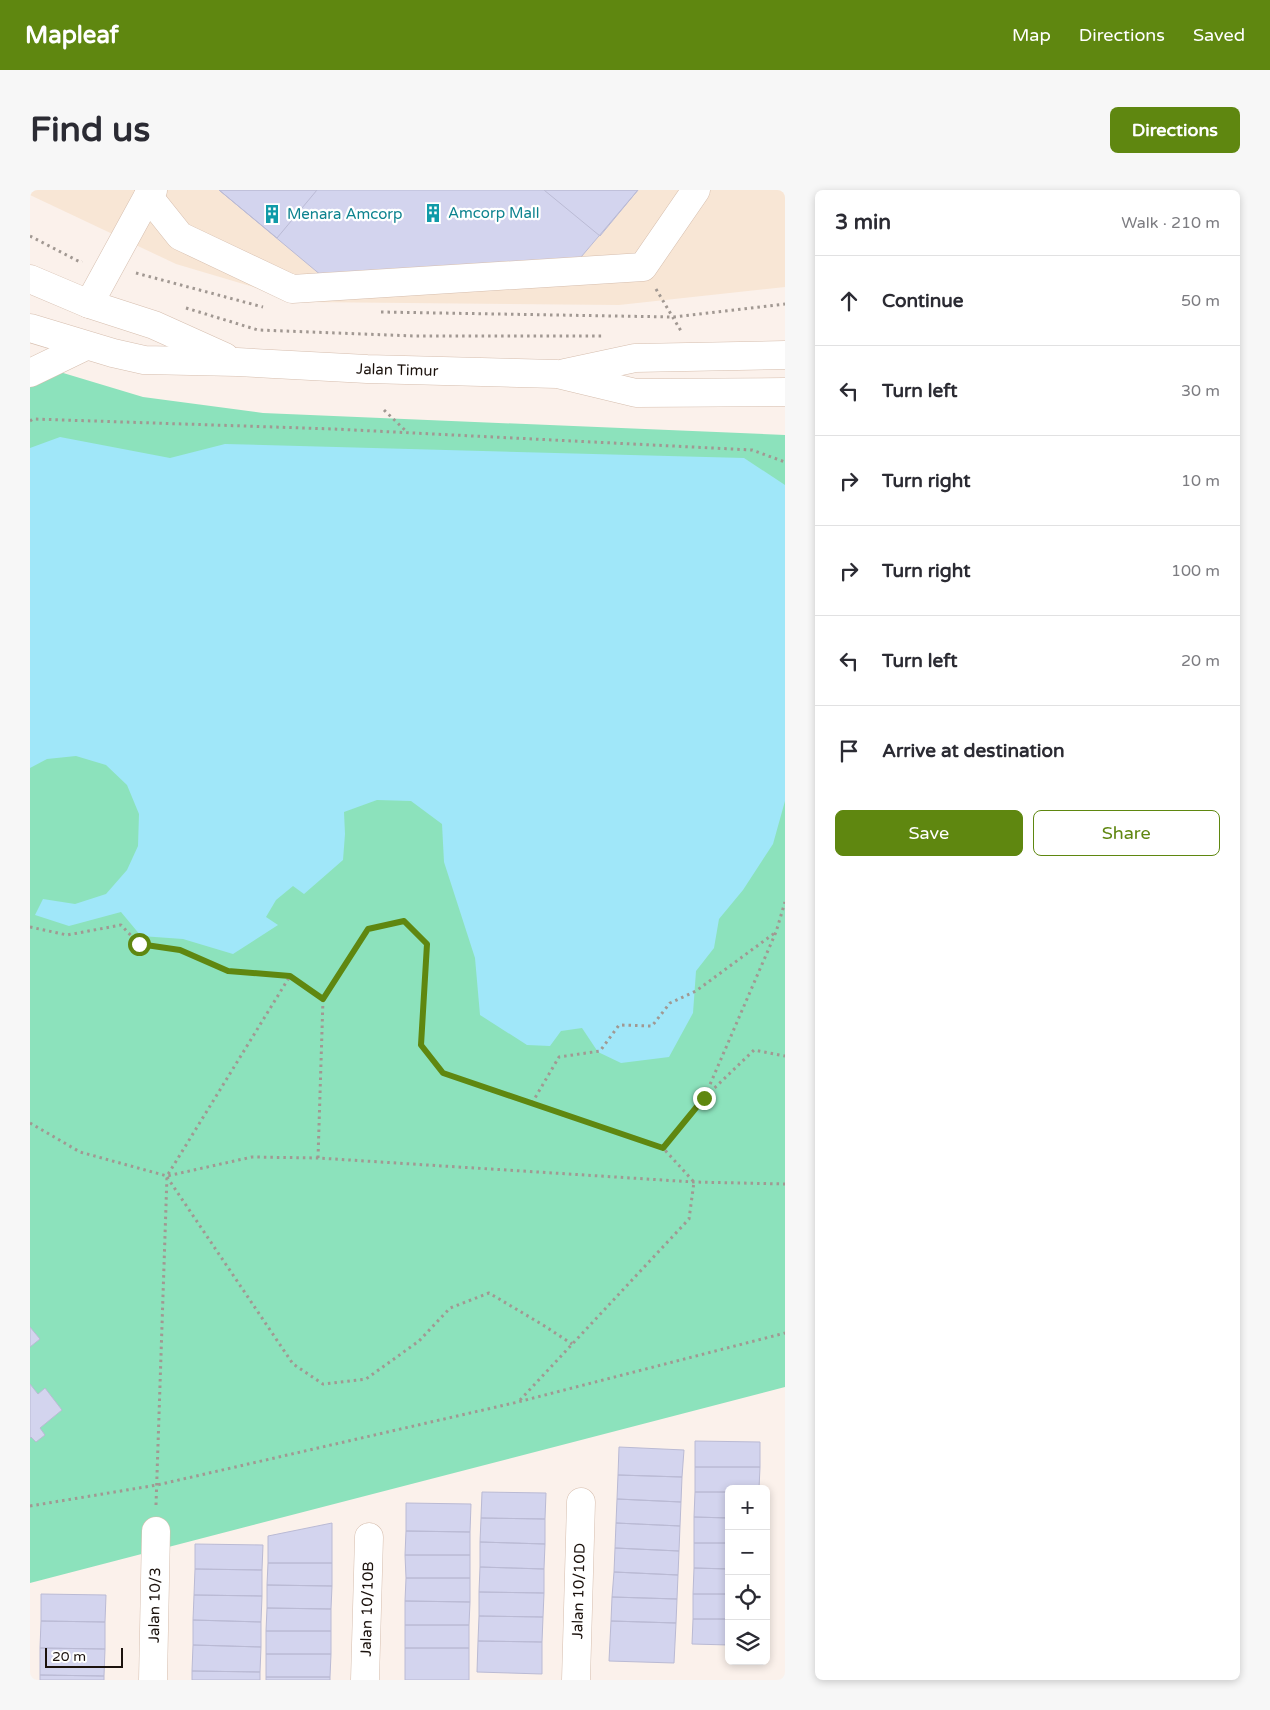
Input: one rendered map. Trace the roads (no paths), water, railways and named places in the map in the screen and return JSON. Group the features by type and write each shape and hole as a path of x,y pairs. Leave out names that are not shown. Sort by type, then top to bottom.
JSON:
{"main road":[{"path":"88,304 150,193 180,236 292,289 643,267 696,190"},
{"name":"Jalan Timur","path":"30,279 88,304 154,325 238,362"},
{"name":"Jalan Timur","path":"30,328 86,346 144,360 557,374 636,393 785,392"},
{"path":"30,373 86,346"},
{"name":"Jalan Timur","path":"557,374 635,358 785,356"},
{"name":"Jalan 10/10D","path":"576,1680 580,1502"},
{"name":"Jalan 10/3","path":"153,1680 156,1531"},
{"name":"Jalan 10/10B","path":"365,1680 369,1537"}],"water":[{"path":"60,437 170,458 225,444 744,458 785,485 785,801 773,844 743,890 719,919 714,948 696,971 693,1013 669,1057 621,1063 598,1052 582,1028 561,1031 550,1046 527,1045 480,1015 475,958 444,862 442,824 411,801 377,800 344,812 343,860 304,894 293,886 276,900 266,917 278,925 233,954 183,939 141,936 121,912 69,926 35,915 43,899 75,904 106,894 127,870 138,846 139,814 127,785 106,765 76,756 47,759 30,768 30,448"}],"place":[{"name":"Amcorp Mall","path":"433,213"},
{"name":"Menara Amcorp","path":"272,214"}]}
